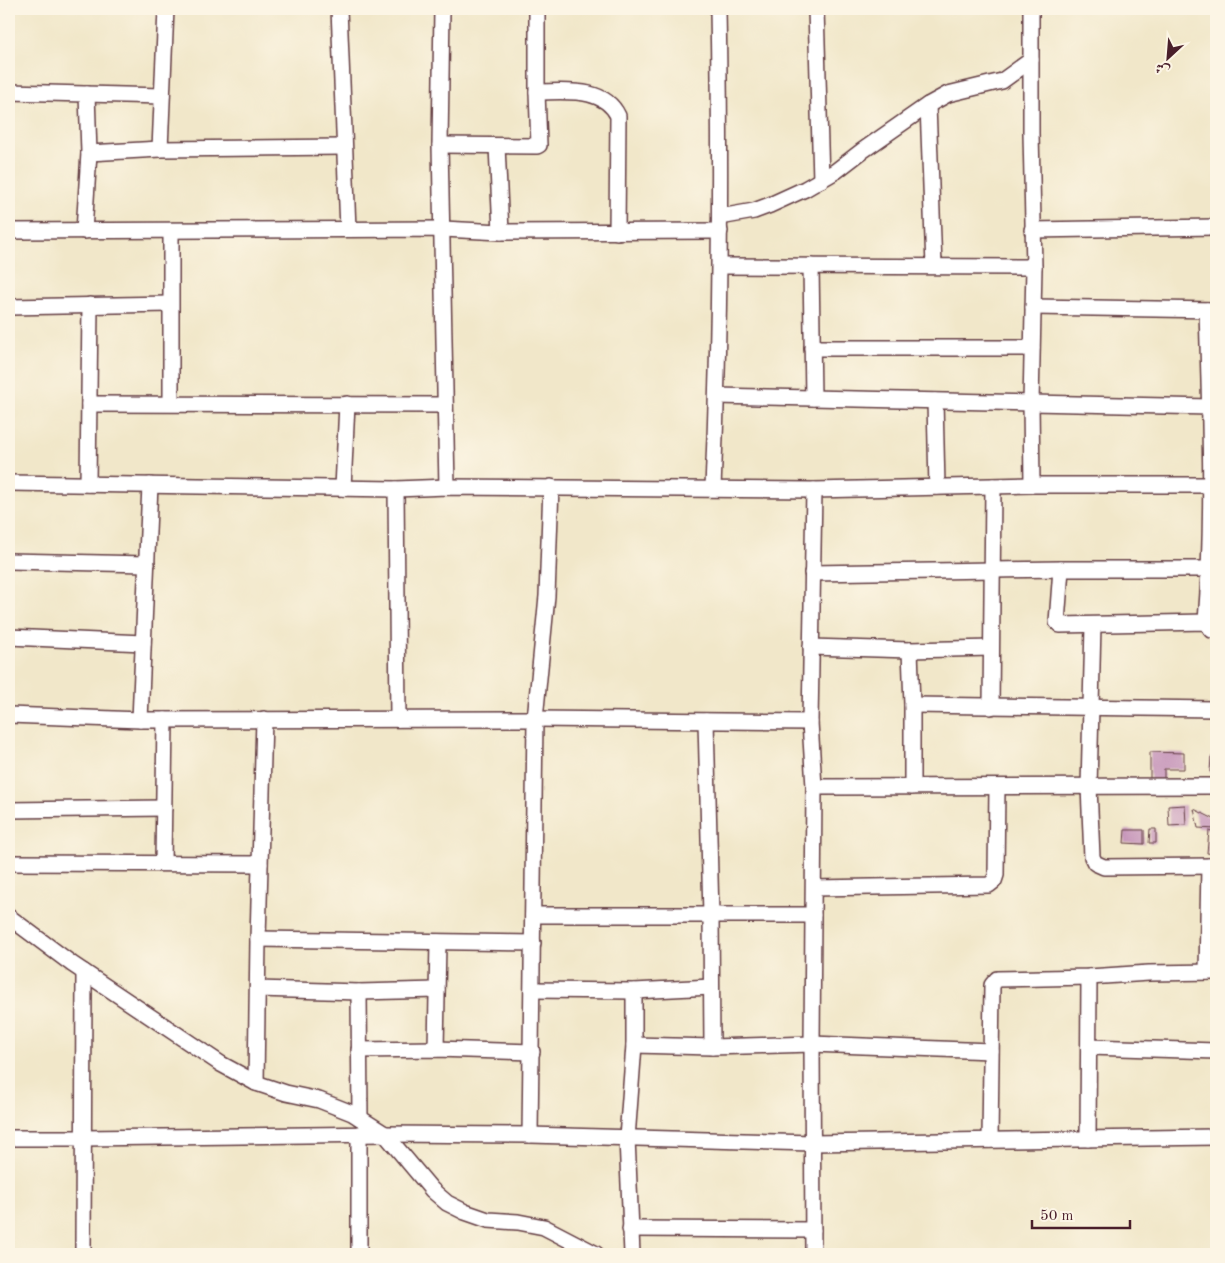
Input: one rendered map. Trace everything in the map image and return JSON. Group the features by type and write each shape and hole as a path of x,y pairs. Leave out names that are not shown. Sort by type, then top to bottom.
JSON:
{"street":[{"path":"160,149 166,9"},
{"path":"339,9 348,229"},
{"path":"442,9 440,146 447,487"},
{"path":"440,146 538,146 538,9"},
{"path":"713,488 720,266 718,9"},
{"path":"816,9 821,180"},
{"path":"1031,9 1032,230 1034,267 1031,403 1032,485"},
{"path":"9,231 443,228 501,232 617,232 720,224 770,205 821,180 928,105 948,94 1002,81 1031,60"},
{"path":"9,92 162,96"},
{"path":"537,92 577,92 594,95 608,101 615,108 618,116 617,232"},
{"path":"84,231 89,153 87,94"},
{"path":"928,105 934,266"},
{"path":"497,146 501,232"},
{"path":"89,153 160,149 344,148"},
{"path":"1032,230 1216,226"},
{"path":"170,231 171,403"},
{"path":"720,266 1034,267"},
{"path":"811,266 813,398"},
{"path":"9,307 170,304"},
{"path":"88,484 90,305"},
{"path":"1033,307 1212,310 1210,407 1214,485 1210,570 1211,627 1060,625 1057,622 1061,569"},
{"path":"812,348 1032,348"},
{"path":"717,396 1210,407"},
{"path":"935,401 937,487"},
{"path":"89,404 446,405"},
{"path":"343,488 348,404"},
{"path":"9,482 343,488 551,487 814,490 1032,485 1214,485"},
{"path":"140,720 150,485"},
{"path":"991,707 993,486"},
{"path":"530,1135 536,719 548,596 551,487"},
{"path":"396,488 398,719"},
{"path":"813,1254 814,787 810,722 814,490"},
{"path":"9,561 147,564"},
{"path":"812,573 1061,569 1210,570"},
{"path":"990,1140 992,985 997,979 1212,972 1213,866 1104,867 1096,863 1092,857 1089,787 1093,624"},
{"path":"9,637 143,643"},
{"path":"811,647 910,650 991,648"},
{"path":"910,650 912,787"},
{"path":"912,705 1216,710"},
{"path":"9,715 140,720 536,719 810,722"},
{"path":"256,1083 264,719"},
{"path":"163,863 166,720"},
{"path":"706,721 712,1047"},
{"path":"814,787 1216,786"},
{"path":"814,888 989,884 994,881 996,875 997,787"},
{"path":"9,810 164,808"},
{"path":"9,863 260,864"},
{"path":"533,915 814,915"},
{"path":"9,917 84,972 221,1064 256,1083 286,1094 318,1100 352,1113 385,1134 432,1190 447,1203 488,1220 518,1222 544,1228 596,1254"},
{"path":"258,939 533,943"},
{"path":"436,1049 438,942"},
{"path":"83,1254 84,972"},
{"path":"1088,1139 1090,977"},
{"path":"532,990 634,991 711,987"},
{"path":"258,989 359,992 437,990"},
{"path":"632,1254 627,1138 634,1045 634,991"},
{"path":"359,992 360,1118"},
{"path":"634,1045 712,1047 812,1044 991,1051"},
{"path":"1089,1048 1216,1051"},
{"path":"360,1050 436,1049 532,1052"},
{"path":"358,1254 359,1134"},
{"path":"9,1138 385,1134 530,1135 813,1143 1216,1136"},
{"path":"630,1229 813,1230"}],"building":[{"path":"1150,752 1184,753 1184,769 1164,769 1164,784 1150,783"},
{"path":"1211,757 1216,757 1216,773 1210,772"},
{"path":"1185,805 1186,825 1169,826 1168,806"},
{"path":"1194,809 1216,820 1216,829 1198,828"},
{"path":"1150,829 1156,829 1156,843 1149,843"},
{"path":"1125,830 1144,830 1144,844 1124,843"},
{"path":"1209,831 1216,832 1216,854 1207,853"}]}
